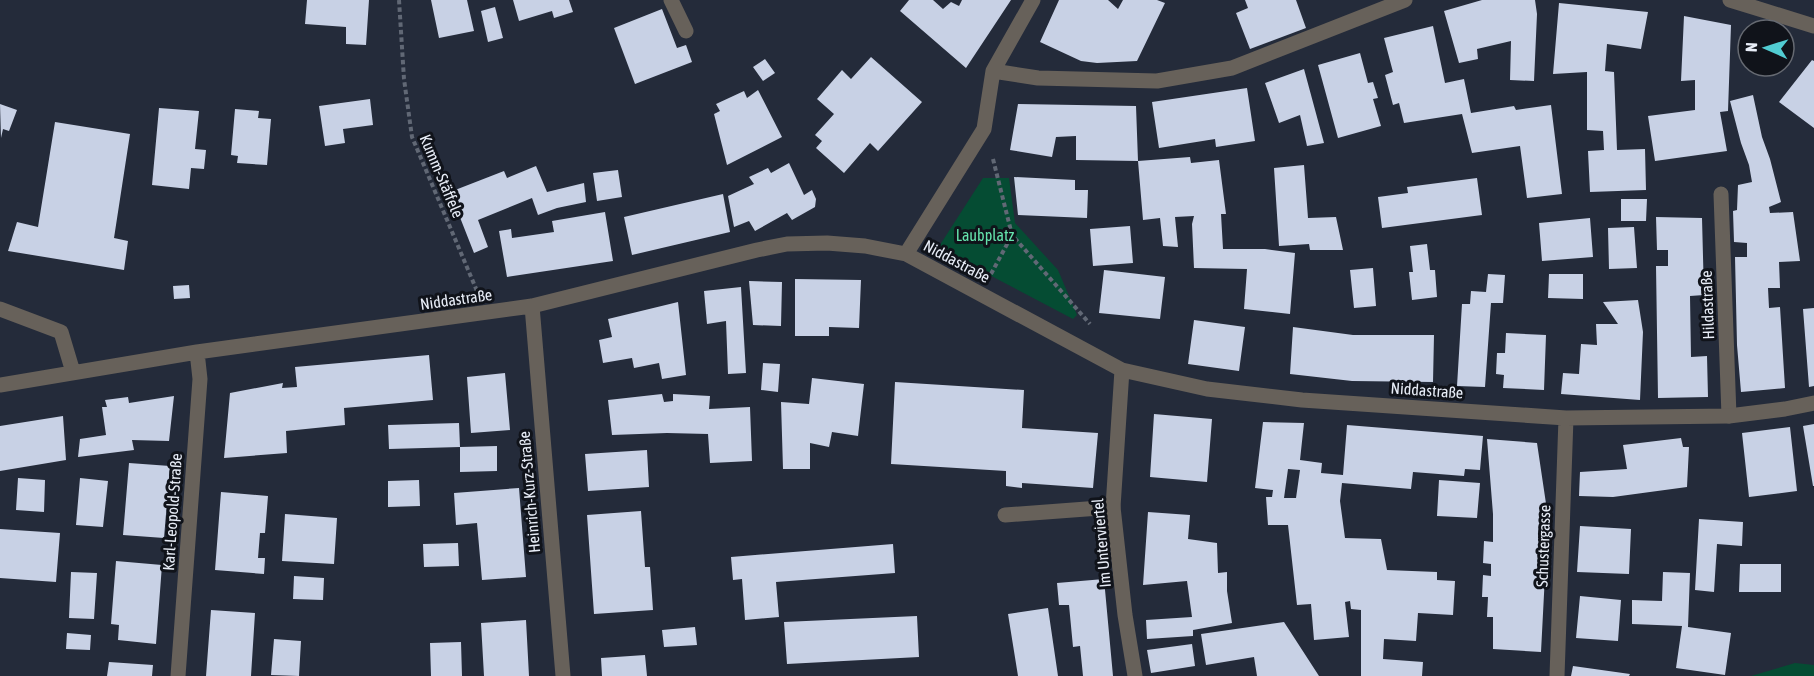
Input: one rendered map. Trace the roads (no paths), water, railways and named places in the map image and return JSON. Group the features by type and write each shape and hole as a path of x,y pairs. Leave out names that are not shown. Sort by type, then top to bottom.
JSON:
{"street":[{"path":"671,0 686,31"},
{"path":"906,254 984,129 993,71 1033,0"},
{"path":"993,71 1038,78 1156,81 1232,68 1405,0"},
{"path":"1730,0 1814,26"},
{"name":"Hildastraße","path":"1721,194 1729,416"},
{"name":"Niddastraße","path":"0,385 197,352 532,306 787,244 827,243 865,246 906,254 1122,370 1207,389 1302,400 1566,418 1729,416 1785,409 1814,402"},
{"name":"Heinrich-Kurz-Straße","path":"532,306 563,676"},
{"path":"0,309 61,332 73,372"},
{"name":"Karl-Leopold-Straße","path":"178,676 200,379 197,352"},
{"name":"Im Unterviertel","path":"1122,370 1113,507 1125,615 1135,676"},
{"name":"Schustergasse","path":"1557,676 1566,418"},
{"path":"1005,515 1113,507"}],"park label":[{"name":"Laubplatz","path":"985,235"}]}
